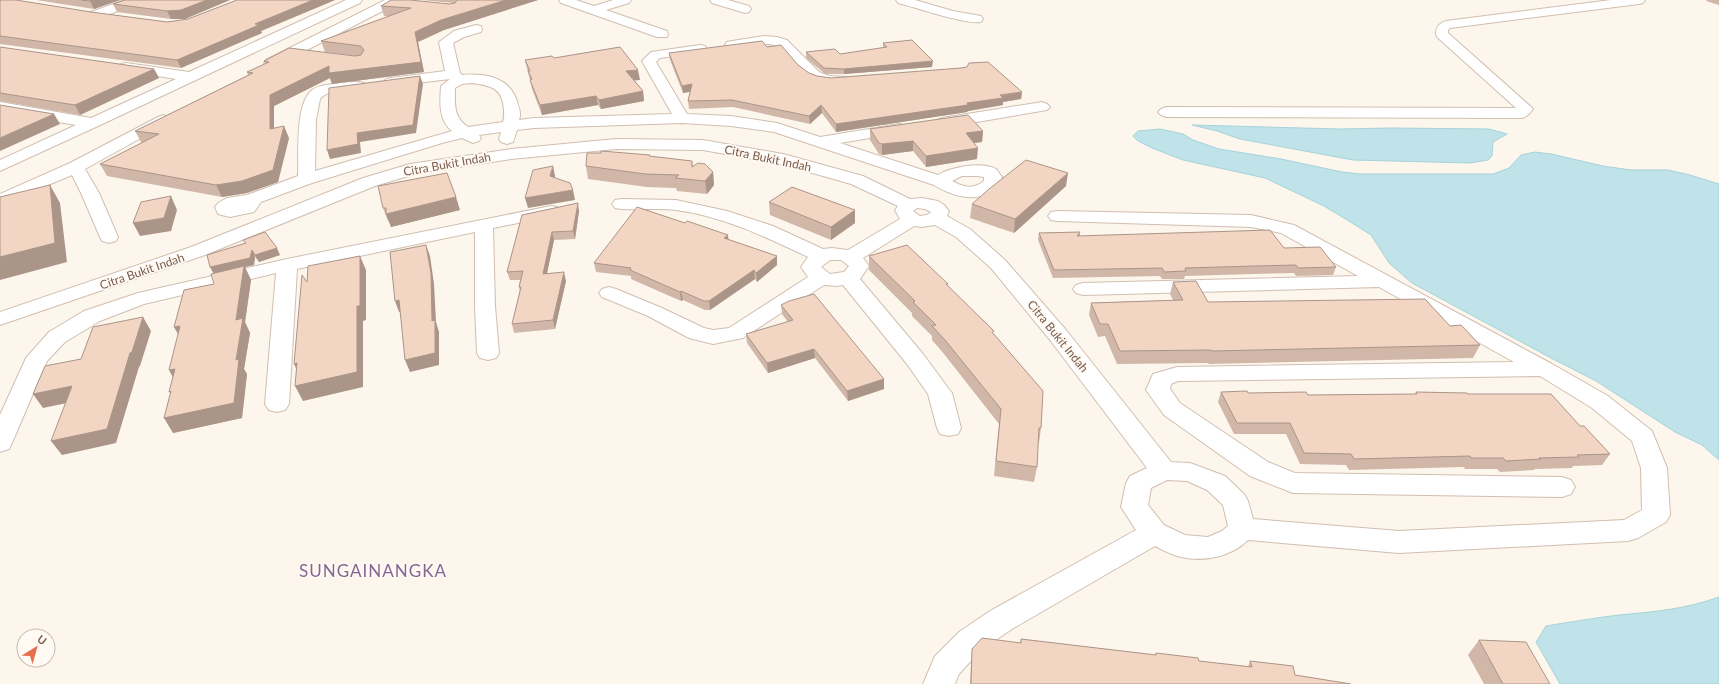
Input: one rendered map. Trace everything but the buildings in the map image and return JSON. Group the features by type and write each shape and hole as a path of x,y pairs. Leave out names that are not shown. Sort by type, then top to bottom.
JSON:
{"street":[{"path":"95,15 135,0"},
{"path":"0,166 356,0"},
{"path":"565,0 662,34"},
{"path":"594,10 625,0"},
{"path":"716,0 744,10"},
{"path":"902,0 951,14 977,19"},
{"path":"1166,112 1522,113 1525,109 1442,34 1442,28 1446,25 1639,0"},
{"path":"257,71 397,2"},
{"path":"80,12 118,18"},
{"path":"456,77 446,42 459,34 476,29"},
{"path":"682,118 649,61 656,55 777,40 782,43 814,75 828,80 852,79"},
{"path":"291,53 314,56"},
{"path":"115,66 192,77"},
{"path":"456,77 448,86 447,107 453,124 474,139 485,157"},
{"path":"306,179 309,111 317,93 327,90 456,77 490,81 500,85 509,96 513,115 507,140 511,154"},
{"path":"0,107 93,123"},
{"path":"820,141 1042,107"},
{"path":"0,200 76,167 174,114"},
{"path":"250,200 306,179 437,139 466,132 534,122 682,118 731,121 777,128 940,181"},
{"name":"Citra Bukit Indah","path":"0,319 198,251 369,182 416,168 485,157 616,144 703,145 783,159 857,180 910,212 922,203 936,207 940,210 936,218 963,233 998,264 1058,335 1164,471"},
{"path":"76,167 90,193 109,237"},
{"path":"621,204 676,205 721,215 766,230 821,256"},
{"path":"0,443 36,358 57,337 92,316 138,299 572,206"},
{"path":"910,212 850,267 830,280 821,278 812,271 811,267 812,263 821,256 836,254 850,267 940,393 949,428"},
{"path":"1057,216 1252,221 1287,229 1544,369 1600,402 1643,437 1654,468 1656,515 1628,530 1399,542 1242,529 1232,539 1210,548 1180,546 1154,533 1134,507 1138,483 1164,471 1190,472 1216,483 1235,501 1242,529"},
{"path":"484,225 485,306 488,352"},
{"path":"277,404 287,266"},
{"path":"124,277 138,299"},
{"path":"609,293 655,312 697,333 713,337 735,333 821,278"},
{"path":"1083,289 1384,281"},
{"path":"78,293 92,316"},
{"path":"1544,369 1177,374 1162,379 1158,390 1172,409 1184,418 1259,469 1293,483 1562,488"},
{"path":"939,684 946,666 970,641 1000,620 1154,533"}],"water":[{"path":"1192,125 1339,129 1489,129 1507,134 1493,142 1492,156 1488,160 1470,163 1353,160 1240,139 1217,131"},
{"path":"1160,129 1183,134 1193,140 1219,149 1360,174 1493,174 1509,168 1521,155 1535,152 1551,154 1603,166 1631,170 1668,170 1719,184 1719,460 1702,445 1675,432 1596,381 1412,283 1389,263 1371,235 1324,206 1265,178 1183,160 1152,148 1138,141 1133,136 1138,131"},
{"path":"1719,597 1719,684 1560,684 1536,642 1546,626 1669,609"}],"district":[{"name":"SUNGAINANGKA","path":"373,570"}]}
